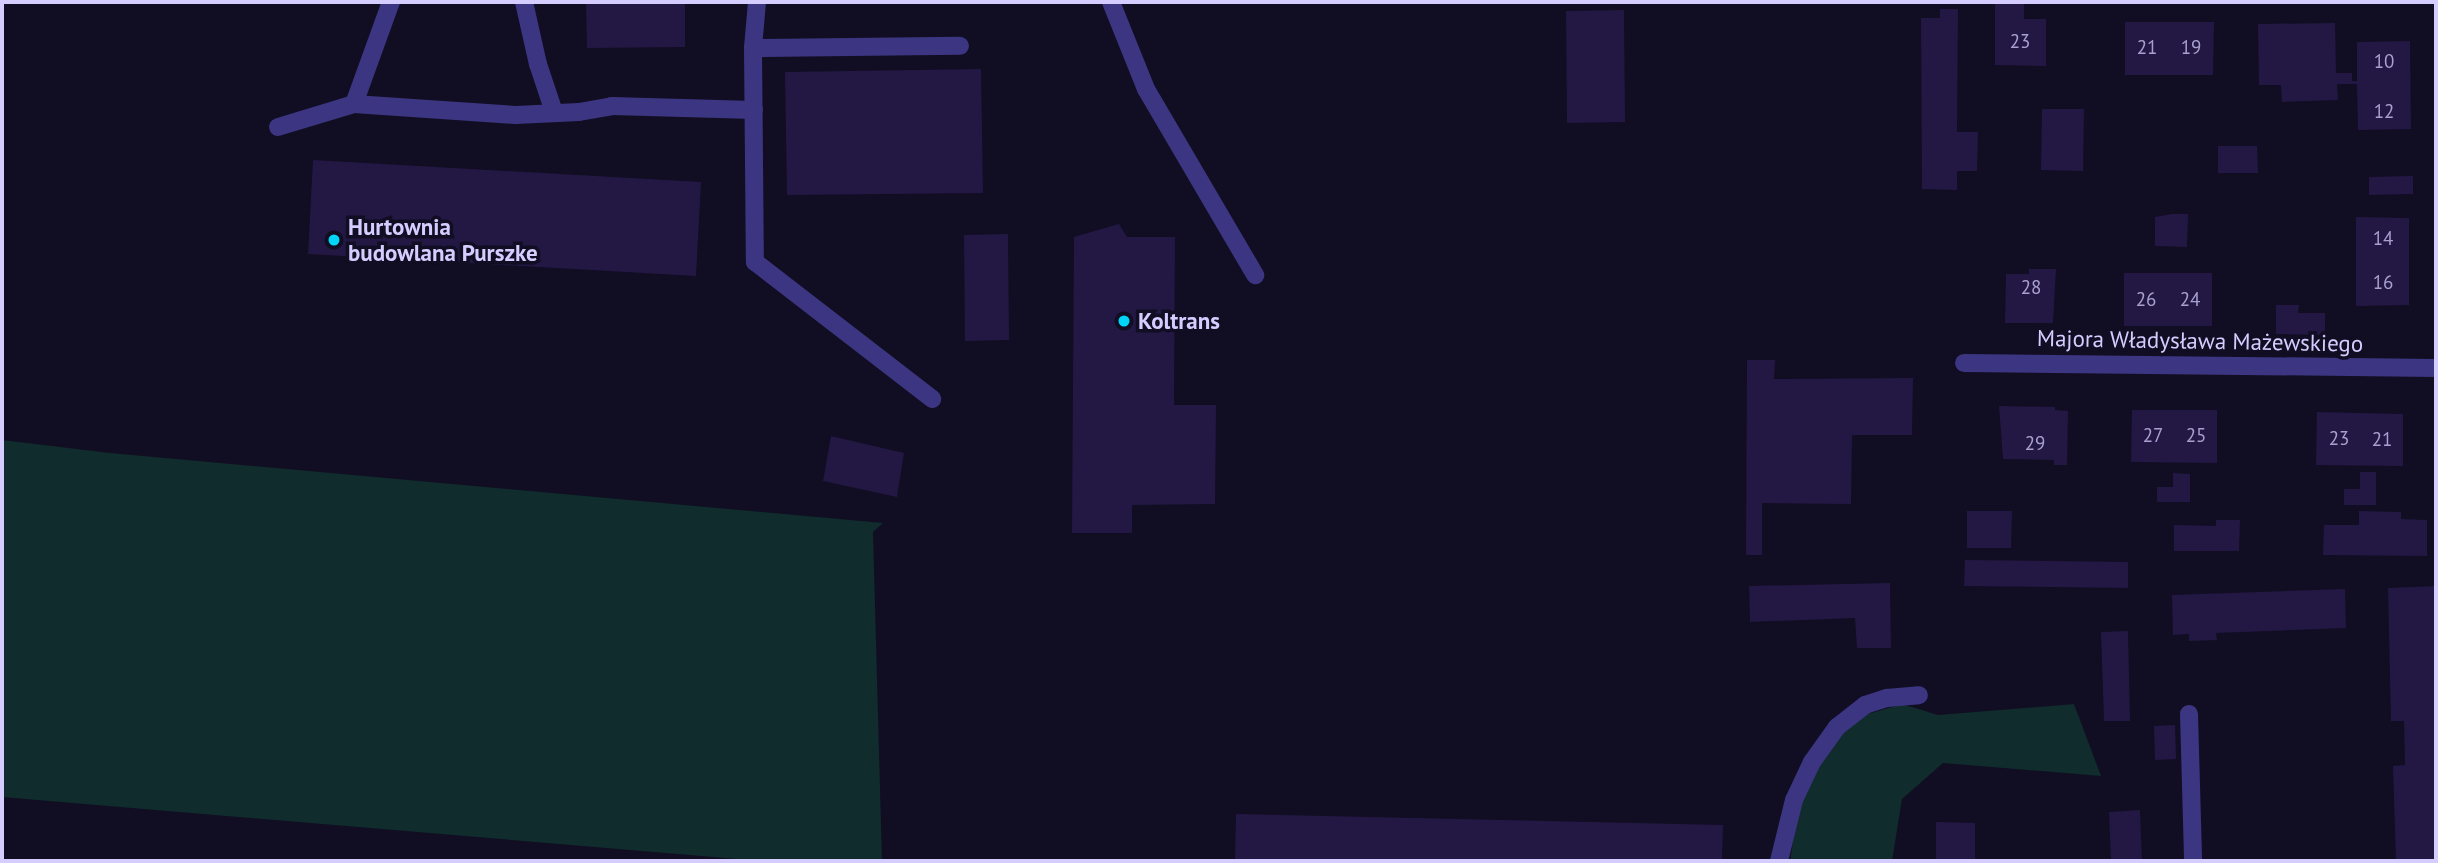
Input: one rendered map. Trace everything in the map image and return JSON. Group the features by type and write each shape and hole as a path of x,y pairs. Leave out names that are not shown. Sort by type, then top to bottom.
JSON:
{"street":[{"path":"354,104 391,2"},
{"path":"524,2 538,64 554,112"},
{"path":"757,2 753,48 755,262 932,399"},
{"path":"1111,2 1146,89 1255,275"},
{"path":"753,48 960,46"},
{"path":"278,127 354,104 516,115 612,106 754,110"},
{"name":"Majora Władysława Mażewskiego","path":"1964,363 2436,368"},
{"path":"1779,861 1794,800 1812,762 1836,727 1865,705 1887,698 1919,695"},
{"path":"2189,714 2193,861"}],"green space":[{"path":"2,440 110,453 883,523 873,532 882,861 761,861 2,797"},
{"path":"1902,704 1938,715 2074,704 2101,776 1943,763 1902,799 1892,861 1790,861 1802,783 1850,725 1868,714"}],"building":[{"path":"586,2 685,2 685,47 587,48"},
{"path":"1995,3 2024,4 2024,19 2046,19 2046,66 1995,65"},
{"path":"1940,9 1958,9 1957,132 1978,132 1977,171 1957,171 1957,190 1922,189 1921,18 1940,18"},
{"path":"1624,10 1625,122 1567,123 1566,11"},
{"path":"2125,22 2214,22 2213,75 2125,75"},
{"path":"2335,23 2336,73 2352,73 2352,81 2357,81 2357,42 2410,41 2411,129 2358,130 2357,84 2337,84 2338,100 2282,102 2281,85 2259,85 2258,24"},
{"path":"981,69 983,193 787,195 785,72"},
{"path":"2042,109 2084,109 2083,171 2041,170"},
{"path":"2218,146 2257,146 2258,173 2218,173"},
{"path":"313,160 701,182 696,276 308,254"},
{"path":"2413,176 2413,194 2369,195 2369,177"},
{"path":"2188,214 2187,247 2155,246 2155,217"},
{"path":"2356,217 2409,218 2409,305 2356,306"},
{"name":"Koltrans","path":"1119,224 1127,237 1175,237 1174,405 1216,405 1215,504 1132,505 1132,533 1072,533 1074,237"},
{"path":"1008,234 1009,340 965,341 964,235"},
{"path":"2029,269 2056,269 2053,323 2005,323 2006,274 2029,274"},
{"path":"2124,273 2212,273 2212,326 2124,326"},
{"path":"2276,305 2299,305 2298,313 2325,313 2325,335 2276,334"},
{"path":"1747,360 1775,360 1774,379 1913,378 1912,435 1852,435 1851,504 1762,503 1762,555 1746,555"},
{"path":"1999,406 2055,407 2055,410 2068,411 2067,465 2054,465 2054,460 2003,459"},
{"path":"2132,410 2217,410 2217,463 2131,462"},
{"path":"2317,412 2403,414 2403,466 2316,465"},
{"path":"831,436 904,453 897,497 823,481"},
{"path":"2360,472 2376,472 2376,505 2344,505 2344,489 2360,489"},
{"path":"2173,473 2190,474 2190,502 2157,502 2157,487 2173,487"},
{"path":"1967,511 2012,511 2011,548 1967,548"},
{"path":"2359,511 2401,512 2401,519 2427,520 2427,556 2323,555 2324,525 2359,525"},
{"path":"2216,520 2240,520 2239,551 2174,551 2174,525 2216,526"},
{"path":"1965,560 2128,562 2128,588 1964,586"},
{"path":"1890,583 1891,648 1857,648 1855,618 1750,622 1749,586"},
{"path":"2436,586 2436,861 2396,861 2393,766 2405,765 2404,721 2391,721 2388,588"},
{"path":"2345,589 2346,628 2216,633 2217,640 2189,641 2189,634 2173,635 2172,595"},
{"path":"2128,631 2130,721 2104,721 2101,632"},
{"path":"2175,725 2176,759 2155,760 2154,726"},
{"path":"2140,810 2142,861 2111,861 2109,812"},
{"path":"1236,814 1723,825 1722,861 1235,861"},
{"path":"1936,822 1975,823 1975,861 1936,861"}],"place":[{"name":"Hurtownia budowlana Purszke","path":"334,240"},
{"name":"Koltrans","path":"1124,321"}]}
